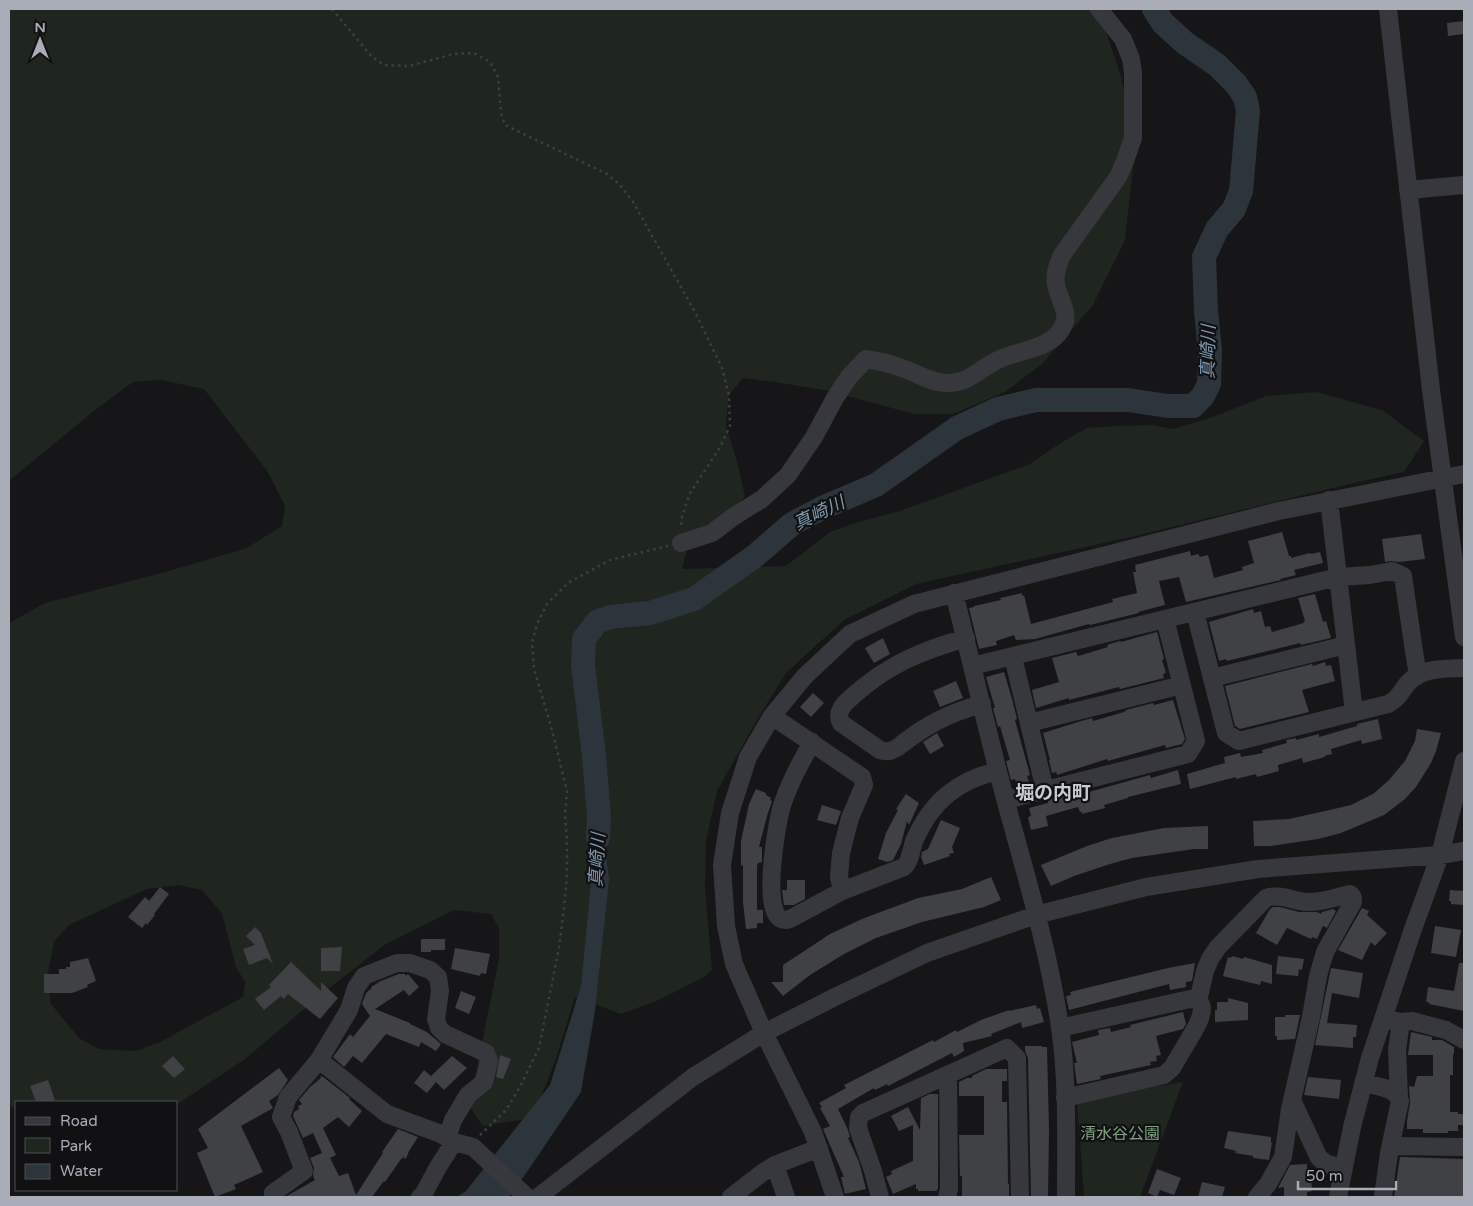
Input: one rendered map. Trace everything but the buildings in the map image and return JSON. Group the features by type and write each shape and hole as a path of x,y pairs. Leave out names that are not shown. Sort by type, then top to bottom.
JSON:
{"street":[{"path":"681,543 712,533 732,517 762,499 788,475 814,437 835,398 866,359 883,361 934,382 948,384 964,381 999,359 1036,348 1061,331 1066,318 1056,284 1057,267 1062,255 1118,177 1132,138 1131,59 1123,39 1099,9"},
{"path":"1388,9 1431,390 1464,638"},
{"path":"1408,190 1464,185"},
{"path":"835,1197 813,1132 764,1033 734,964 726,926 722,865 730,813 748,757 772,716 806,676 850,634 914,604 1270,513 1464,474"},
{"path":"1329,500 1354,712"},
{"path":"972,666 1338,577 1370,575 1392,571 1403,576 1418,674"},
{"path":"954,593 1054,993 1060,1028 1065,1098 1066,1197"},
{"path":"1195,612 1226,733 1240,741 1388,704 1399,697 1418,674 1433,670 1464,668"},
{"path":"1006,800 1188,754 1196,741 1165,619"},
{"path":"966,638 932,648 888,669 849,700 840,710 839,719 840,723 880,750 888,752 896,749 933,722 982,704"},
{"path":"1212,678 1346,645"},
{"path":"1013,656 1045,790"},
{"path":"1029,723 1182,685"},
{"path":"772,716 862,776 864,780 863,790 844,835 839,864 842,891"},
{"path":"812,742 790,785 776,830 772,856 772,899 775,914 785,921 842,891 904,867 908,862 913,845 925,819 942,800 964,782 974,777 998,771"},
{"path":"1338,1197 1342,1168 1363,1083 1413,928 1440,856 1464,761"},
{"path":"538,1197 693,1077 764,1033 927,953 1036,915 1146,887 1258,869 1440,856 1464,851"},
{"path":"1198,1001 1210,959 1228,935 1266,898 1276,896 1313,902 1352,895 1353,902 1325,952 1318,976 1311,1017 1292,1100 1283,1157 1268,1184 1257,1197"},
{"path":"274,1197 273,1193 304,1171 281,1117 288,1097 319,1060 349,1010 356,988 364,976 396,963 410,963 430,970 438,976 440,992 436,1019 438,1028 445,1034 486,1053 488,1061 484,1082 468,1095 453,1120 450,1140 438,1168 420,1197"},
{"path":"1060,1028 1190,999 1198,1001 1202,1008 1199,1023 1172,1068 1164,1075 1065,1098"},
{"path":"1383,1019 1401,1022 1412,1021 1446,1030 1464,1040"},
{"path":"1383,1197 1400,1105 1397,1050 1401,1022"},
{"path":"880,1197 858,1128 859,1117 863,1113 1007,1048 1017,1058 1020,1197"},
{"path":"319,1060 387,1114 441,1134 450,1140 473,1147 527,1197"},
{"path":"947,1197 950,1189 948,1075"},
{"path":"1363,1083 1394,1091 1399,1097"},
{"path":"1292,1100 1319,1158 1327,1164 1342,1168"},
{"path":"1391,1146 1464,1147"},
{"path":"731,1197 775,1165 819,1148"},
{"path":"775,1165 786,1197"}],"path":[{"path":"332,9 372,57 384,65 409,66 454,54 474,53 490,62 498,77 501,112 505,125 607,174 620,185 633,202 695,312 722,368 729,395 730,426 720,448 689,496 681,520 681,543 610,560 568,583 547,604 536,624 532,643 534,669 567,791 565,815 567,876 559,948 538,1048 521,1085 506,1110 475,1141 450,1140"}],"green space":[{"path":"9,9 1098,9 1121,76 1135,150 1125,240 1093,305 1042,364 1005,392 953,414 914,414 829,391 743,378 729,395 726,426 745,496 736,507 687,549 682,569 786,566 830,532 861,521 900,511 1030,464 1062,442 1087,428 1152,425 1173,429 1213,417 1266,396 1316,392 1382,410 1424,441 1404,472 1131,537 916,584 844,620 786,673 717,791 706,841 705,888 712,970 704,977 659,1000 621,1014 575,997 555,1062 532,1118 483,1126 469,1106 499,959 499,928 491,914 454,910 386,944 328,989 245,1059 178,1104 178,1101 15,1101 15,1110 9,1104 9,623 45,603 162,573 247,548 282,526 285,506 268,472 204,389 161,380 133,382 95,410 9,481","holes":["178,885 202,890 222,914 236,967 245,982 243,997 160,1042 136,1051 99,1049 80,1039 51,1004 47,978 54,942 69,925 147,889"]},
{"name":"清水谷公園","path":"1183,1082 1140,1197 1084,1197 1077,1099"}],"water":[{"path":"599,800 609,879 595,1011 581,1092 512,1194 508,1197 457,1197 466,1191 550,1085 581,986"}],"waterway":[{"name":"真崎川","path":"598,838 599,817 594,756 583,665 584,639 597,622 610,617 650,613 694,599 755,556 792,524 822,508 876,485 957,428 998,409 1036,400 1128,400 1168,406 1193,406 1203,396 1209,384 1210,351 1204,257 1217,229 1234,209 1241,191 1248,111 1245,97 1236,84 1217,65 1185,43 1163,23 1154,9"}],"district":[{"name":"堀の内町","path":"1053,792"}]}
